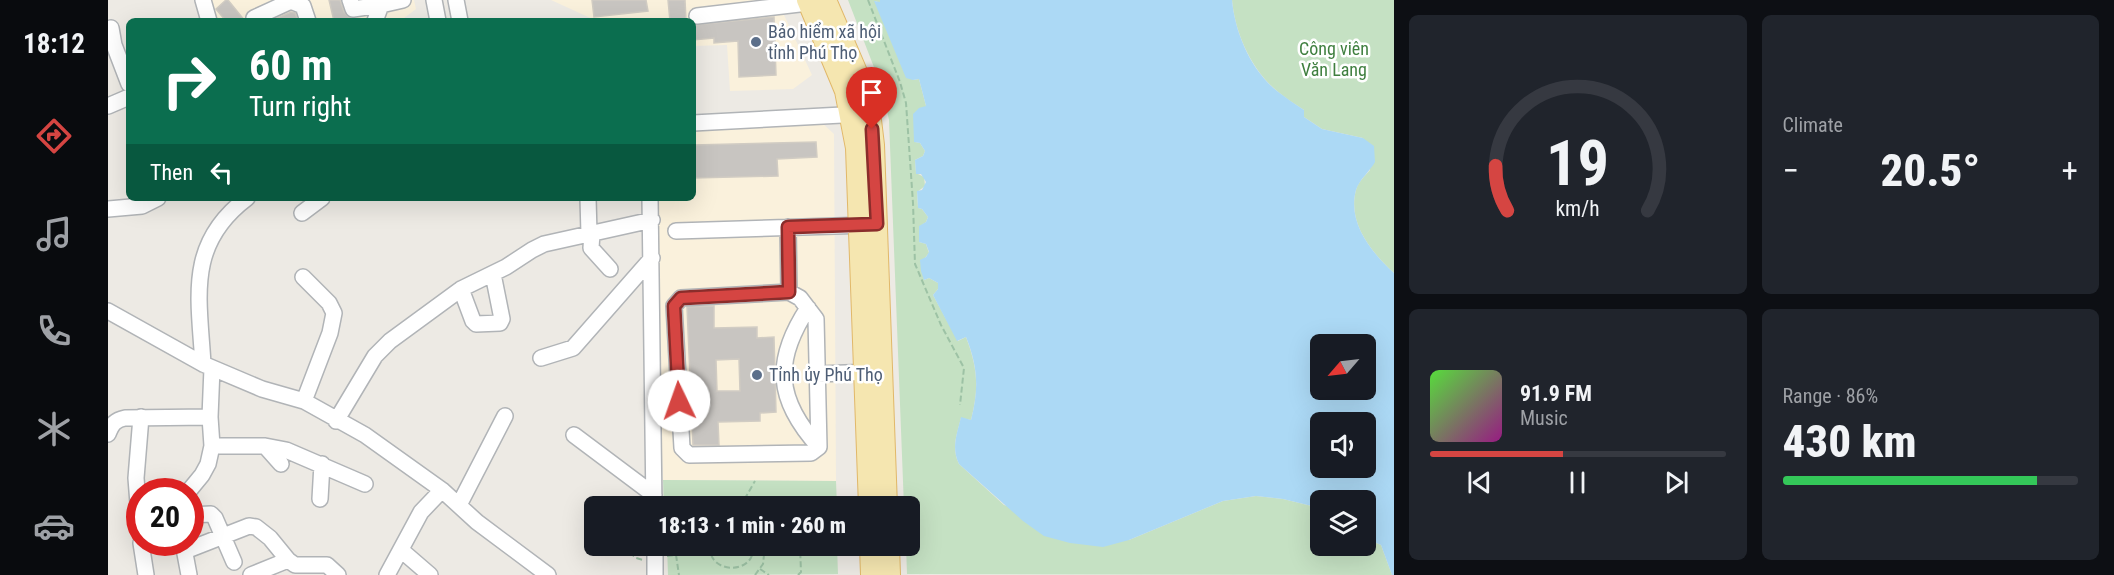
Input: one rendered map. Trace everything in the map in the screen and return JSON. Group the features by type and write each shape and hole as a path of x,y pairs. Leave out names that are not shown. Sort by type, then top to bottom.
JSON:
{"main road":[{"path":"814,1 853,59 863,86 860,114 874,146 867,225 873,372 886,496"},
{"path":"869,496 873,372"},
{"path":"870,556 871,575"},
{"path":"889,556 890,575"}],"street":[{"path":"202,0 208,18"},
{"path":"350,0 353,9 403,0"},
{"path":"434,0 437,18"},
{"path":"456,0 459,18"},
{"path":"254,18 291,1 303,6 307,18"},
{"path":"697,16 814,1"},
{"path":"376,18 381,5"},
{"path":"111,27 114,45 126,76"},
{"path":"108,106 126,99"},
{"path":"696,123 860,114"},
{"path":"108,209 142,206 152,201"},
{"path":"200,478 208,464 212,446 208,366 199,292 201,270 206,246 218,226 243,201"},
{"path":"302,213 318,201"},
{"path":"588,201 591,248 609,269"},
{"path":"650,201 654,496"},
{"path":"336,421 375,356 418,320 461,289 544,244 652,220"},
{"path":"676,231 867,225"},
{"path":"788,227 789,292"},
{"path":"541,358 573,348 652,258"},
{"path":"461,289 476,324 500,323 502,319 493,273"},
{"path":"303,277 329,303 334,313 330,333 304,401"},
{"path":"789,292 796,294 816,319 819,447 811,453 689,455 682,448 674,306 681,298 789,292"},
{"path":"808,308 797,324 789,344 784,365 784,389 790,407 801,427 819,447"},
{"path":"108,311 208,366 262,388 304,401 336,421 365,435 442,490 548,575"},
{"path":"817,374 873,372"},
{"path":"136,478 141,417"},
{"path":"108,434 117,419 210,417"},
{"path":"459,505 505,417"},
{"path":"574,435 648,496"},
{"path":"212,446 265,446 286,450 365,484"},
{"path":"265,446 281,464"},
{"path":"320,499 321,464"},
{"path":"387,575 422,512 442,490"},
{"path":"204,514 211,514 215,518 234,562"},
{"path":"204,541 243,527 256,527 270,538 295,565 327,565 338,575"},
{"path":"401,550 430,575"},
{"path":"143,556 146,575"},
{"path":"186,556 189,575"},
{"path":"251,575 288,560"}],"path":[{"path":"868,0 906,103 915,264 941,325 964,368 960,405"},
{"path":"746,496 755,481"},
{"path":"634,556 658,560"},
{"path":"676,556 679,575"},
{"path":"711,556 717,567 733,572 748,565 752,556"},
{"path":"755,575 763,564 764,556"},
{"path":"798,575 801,572 800,556"},
{"path":"760,569 769,575"}],"shaded area":[{"path":"209,0 414,0 416,9 404,18 214,18"},
{"path":"551,0 777,0 812,75 793,89 730,91 727,45 696,46 696,18 590,18"},
{"path":"821,122 834,134 836,481 663,480 653,201 696,201 696,126"}],"green space":[{"path":"848,0 880,0 881,3 875,1 913,80 919,79 926,106 915,142 920,143 925,151 923,156 915,160 916,173 924,177 925,186 917,192 918,208 922,209 928,217 926,222 919,227 919,242 926,244 929,253 924,259 924,280 929,278 938,283 938,289 933,295 958,341 966,337 976,378 971,420 961,418 956,435 955,452 959,464 1004,505 1129,540 1223,501 1256,496 1310,506 1310,556 1376,556 1376,543 1381,545 1392,575 907,574 906,556 920,556 920,496 904,496 889,120 882,88"},
{"name":"Công viên Văn Lang","path":"1232,0 1394,0 1394,273 1370,247 1358,225 1355,214 1354,202 1357,187 1370,170 1363,138 1322,129 1304,117 1304,110 1283,96 1268,82 1246,50 1237,25"},
{"path":"663,480 836,481 837,496 664,496"},
{"path":"667,556 837,556 838,574 668,575"}],"water":[{"path":"1232,0 1241,38 1259,73 1280,94 1304,110 1304,117 1322,129 1363,138 1374,146 1375,162 1357,186 1354,202 1355,214 1363,236 1394,273 1394,575 1392,575 1381,545 1376,543 1376,490 1310,490 1310,506 1256,496 1223,501 1129,540 1103,547 1070,543 1044,536 1023,521 959,464 955,452 956,441 961,417 971,420 976,388 975,368 966,337 957,341 933,295 938,289 938,283 929,278 924,280 921,271 920,260 929,252 926,244 919,242 919,226 926,222 928,217 922,209 918,208 917,191 922,190 926,182 921,174 916,174 915,160 923,156 925,151 920,143 914,142 913,114 919,108 926,106 919,79 906,78 874,1"}],"building":[{"path":"228,0 243,18 224,18 216,9"},
{"path":"329,0 340,0 344,12 350,18 333,18"},
{"path":"592,0 646,0 648,11 594,17"},
{"path":"668,0 685,0 686,18 670,18"},
{"path":"291,12 295,13 297,18 278,18"},
{"path":"774,17 776,75 739,77 738,41 714,43 714,38 696,40 696,25"},
{"path":"816,142 817,157 777,159 778,176 696,178 696,145"},
{"name":"Tỉnh ủy Phú Thọ","path":"714,306 714,328 757,327 757,338 774,337 776,412 760,413 760,421 718,422 719,445 693,445 687,307","holes":["739,359 740,391 717,391 716,360"]}],"place":[{"name":"Bảo hiểm xã hội tỉnh Phú Thọ","path":"756,42"},
{"name":"Tỉnh ủy Phú Thọ","path":"757,375"}],"route":[{"path":"679,401 674,306 677,301 681,298 789,292 788,227 877,224 872,129"}]}
